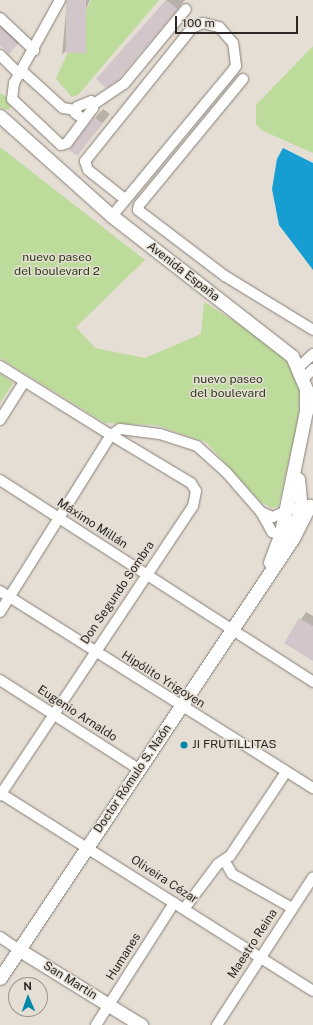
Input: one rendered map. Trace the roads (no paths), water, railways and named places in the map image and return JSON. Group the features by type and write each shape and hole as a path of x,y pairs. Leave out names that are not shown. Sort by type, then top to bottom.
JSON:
{"main road":[{"name":"Avenida España","path":"0,116 112,216 278,342 301,373"},
{"path":"280,536 298,456 306,411 301,373"},
{"path":"298,456 305,507"},
{"name":"Doctor Rómulo S. Naón","path":"264,578 280,536 305,507"},
{"name":"Doctor Rómulo S. Naón","path":"0,978 18,949 140,770 264,578 293,538 305,507"},
{"name":"San Martín","path":"18,949 141,1025"}],"street":[{"path":"60,0 12,88 12,99 57,143 67,143 79,114 124,84 186,9"},
{"path":"0,18 34,50"},
{"path":"112,216 126,200 236,66 233,44 219,27 203,23 192,28 85,161 88,170 126,200"},
{"path":"0,55 64,108 79,114"},
{"path":"243,79 139,205 138,210 225,276 313,330"},
{"path":"301,373 313,354"},
{"name":"Don Segundo Sombra","path":"0,366 191,483 196,491 193,506 0,794"},
{"path":"301,373 313,369"},
{"path":"0,420 24,382"},
{"path":"0,612 60,520 111,435 120,429 160,434 197,446 226,472 261,512 272,532 280,536 293,538"},
{"name":"Máximo Millán","path":"0,480 146,574 230,631 313,682"},
{"path":"261,512 273,517 286,510 305,507"},
{"name":"Hipólito Yrigoyen","path":"0,592 181,707 313,788"},
{"name":"Eugenio Arnaldo","path":"0,680 140,770"},
{"path":"184,909 224,860 286,772"},
{"name":"Oliveira Cézar","path":"0,794 88,847 174,903 261,956 313,991"},
{"path":"224,860 232,874 292,908"},
{"name":"Maestro Reina","path":"217,1025 313,877"},
{"name":"Humanes","path":"96,1025 174,903"},
{"name":"San Martín","path":"0,937 18,949"}],"water":[{"path":"283,148 313,163 313,270 279,225 272,189 277,159"}],"place":[{"name":"JI FRUTILLITAS","path":"184,745"}],"park label":[{"name":"nuevo paseo del boulevard 2","path":"57,265"},
{"name":"nuevo paseo del boulevard","path":"228,387"}]}
